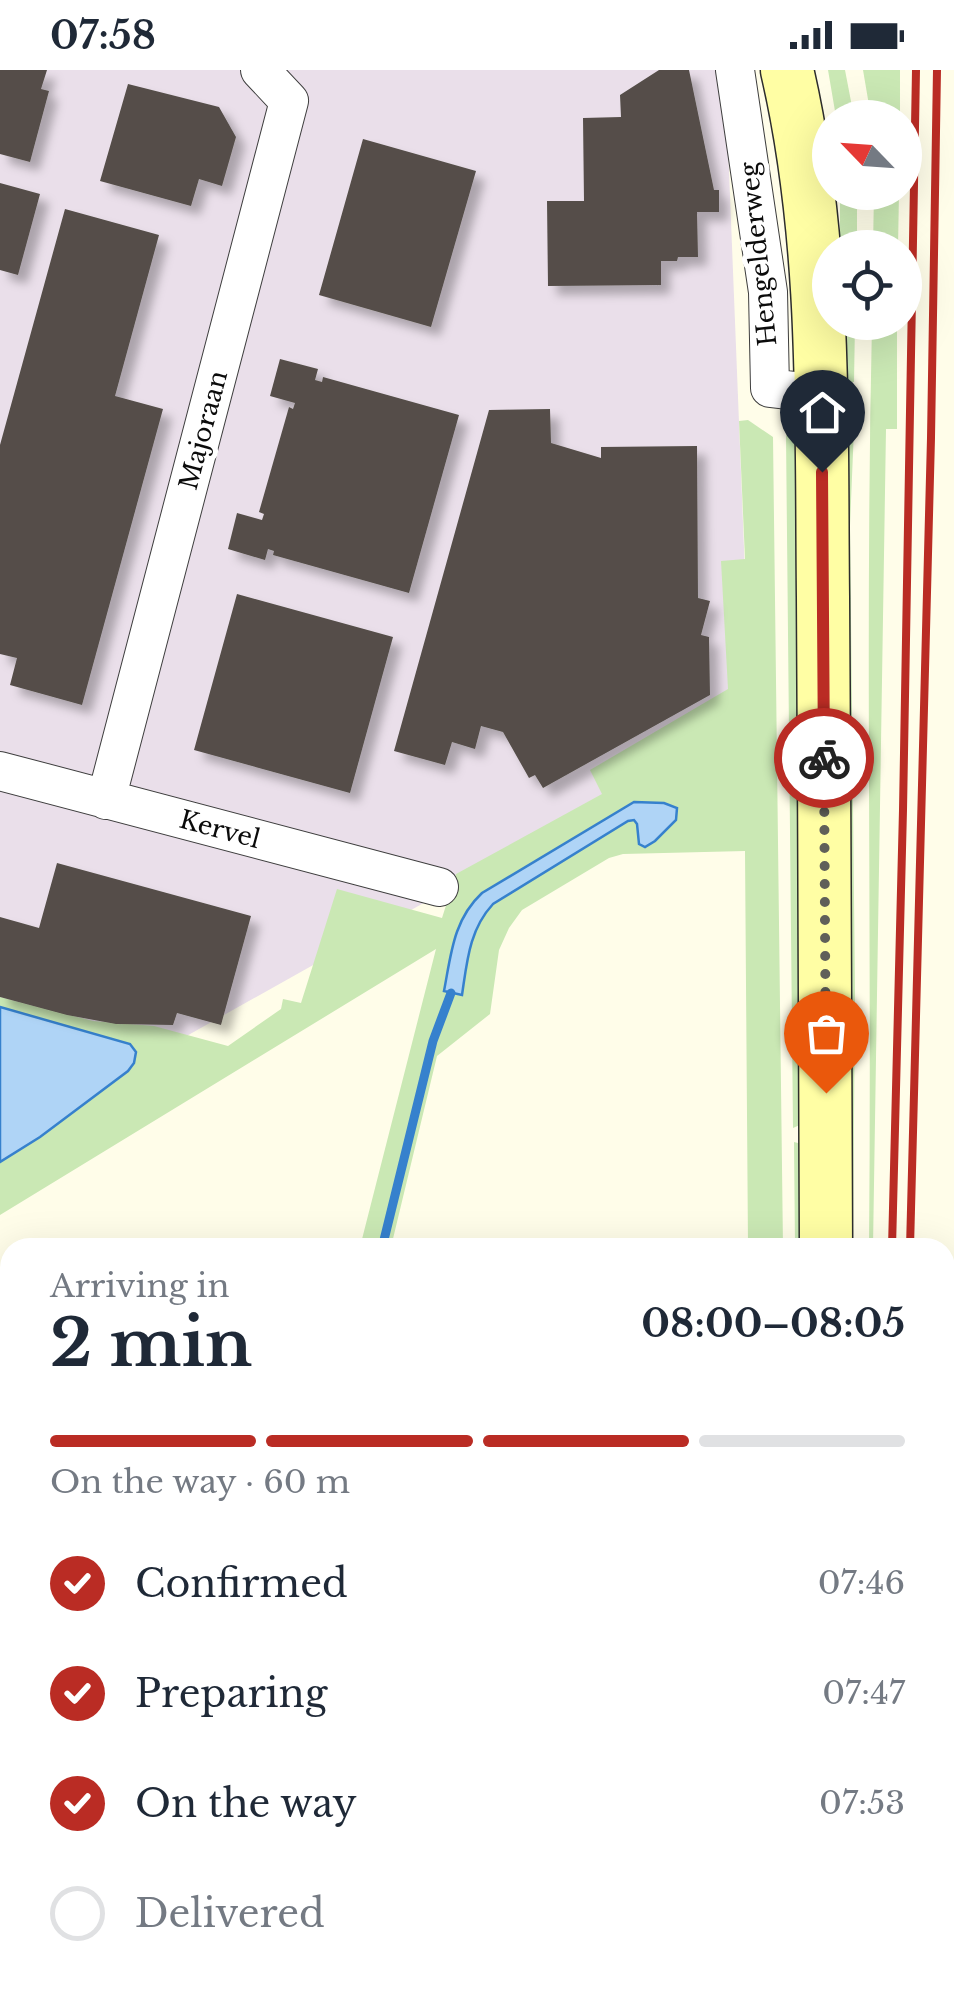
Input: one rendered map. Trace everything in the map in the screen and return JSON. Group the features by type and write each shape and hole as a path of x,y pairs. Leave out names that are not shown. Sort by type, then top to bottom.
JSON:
{"main road":[{"name":"Hengelderweg","path":"787,70 811,197 796,391 826,1238"}],"street":[{"name":"Majoraan","path":"106,800 289,101 260,70"},
{"name":"Hengelderweg","path":"735,70 768,292 796,391"},
{"name":"Kervel","path":"0,772 439,887"}],"shaded area":[{"path":"0,70 725,70 749,674 725,734 158,1052 0,1011"}],"green space":[{"path":"828,70 845,70 851,100 833,100"},
{"path":"863,70 900,70 900,100 868,100"},
{"path":"840,210 857,210 857,230 840,230"},
{"path":"874,210 899,210 898,230 873,230"},
{"path":"841,340 855,340 854,382 841,382"},
{"path":"872,340 897,340 897,429 886,429 873,1238 869,1238"},
{"path":"841,404 855,404 850,526 853,1238 844,1238"},
{"path":"748,420 773,437 783,1238 748,1238 745,851 623,854 609,858 522,910 499,950 490,1014 437,1056 393,1238 362,1238 436,949 0,1215 0,1162 128,1071 136,1053 130,1044 0,1007 0,997 93,1021 154,1026 228,1046 281,1009 283,999 301,1003 337,889 442,918 456,874 602,794 590,770 728,689 721,561 745,559 739,421"},
{"path":"786,435 805,451 811,1120 793,1128"},
{"path":"794,1142 810,1146 813,1238 795,1238"}],"water":[{"path":"634,802 664,803 677,808 676,820 645,847 639,844 637,824 628,821 493,904 474,936 462,995 444,991 459,926 482,893"},
{"path":"0,1007 130,1044 136,1052 128,1071 0,1162"}],"building":[{"path":"0,70 47,70 41,89 49,91 30,162 0,154"},
{"path":"659,70 689,70 714,190 719,190 719,212 697,212 698,257 661,261 661,285 548,286 547,201 584,201 583,118 621,117 620,95"},
{"path":"128,84 219,107 236,137 222,186 199,179 191,206 100,181"},
{"path":"363,139 476,171 431,327 319,295"},
{"path":"0,183 40,194 18,275 0,270"},
{"path":"65,209 159,235 115,396 163,409 82,705 10,685 17,658 0,654 0,445"},
{"path":"280,359 318,369 315,380 322,382 323,377 459,415 409,593 273,555 274,551 268,549 265,560 228,549 237,513 262,520 264,514 259,512 289,407 293,409 295,403 270,396"},
{"path":"550,409 551,443 601,458 601,447 697,446 698,598 710,601 701,635 709,637 710,695 543,788 535,775 529,778 503,732 481,726 475,749 452,742 445,765 394,751 489,410"},
{"path":"237,594 393,637 350,793 194,750"},
{"path":"57,863 251,916 221,1025 177,1013 173,1025 116,1024 0,997 0,917 39,928"}],"waterway":[{"path":"384,1238 433,1041 451,993"}],"railway":[{"path":"892,1238 916,70"},
{"path":"910,1238 937,70"}],"way so far":[{"path":"824,758 826,1093"}],"route":[{"path":"822,472 824,758"}]}
